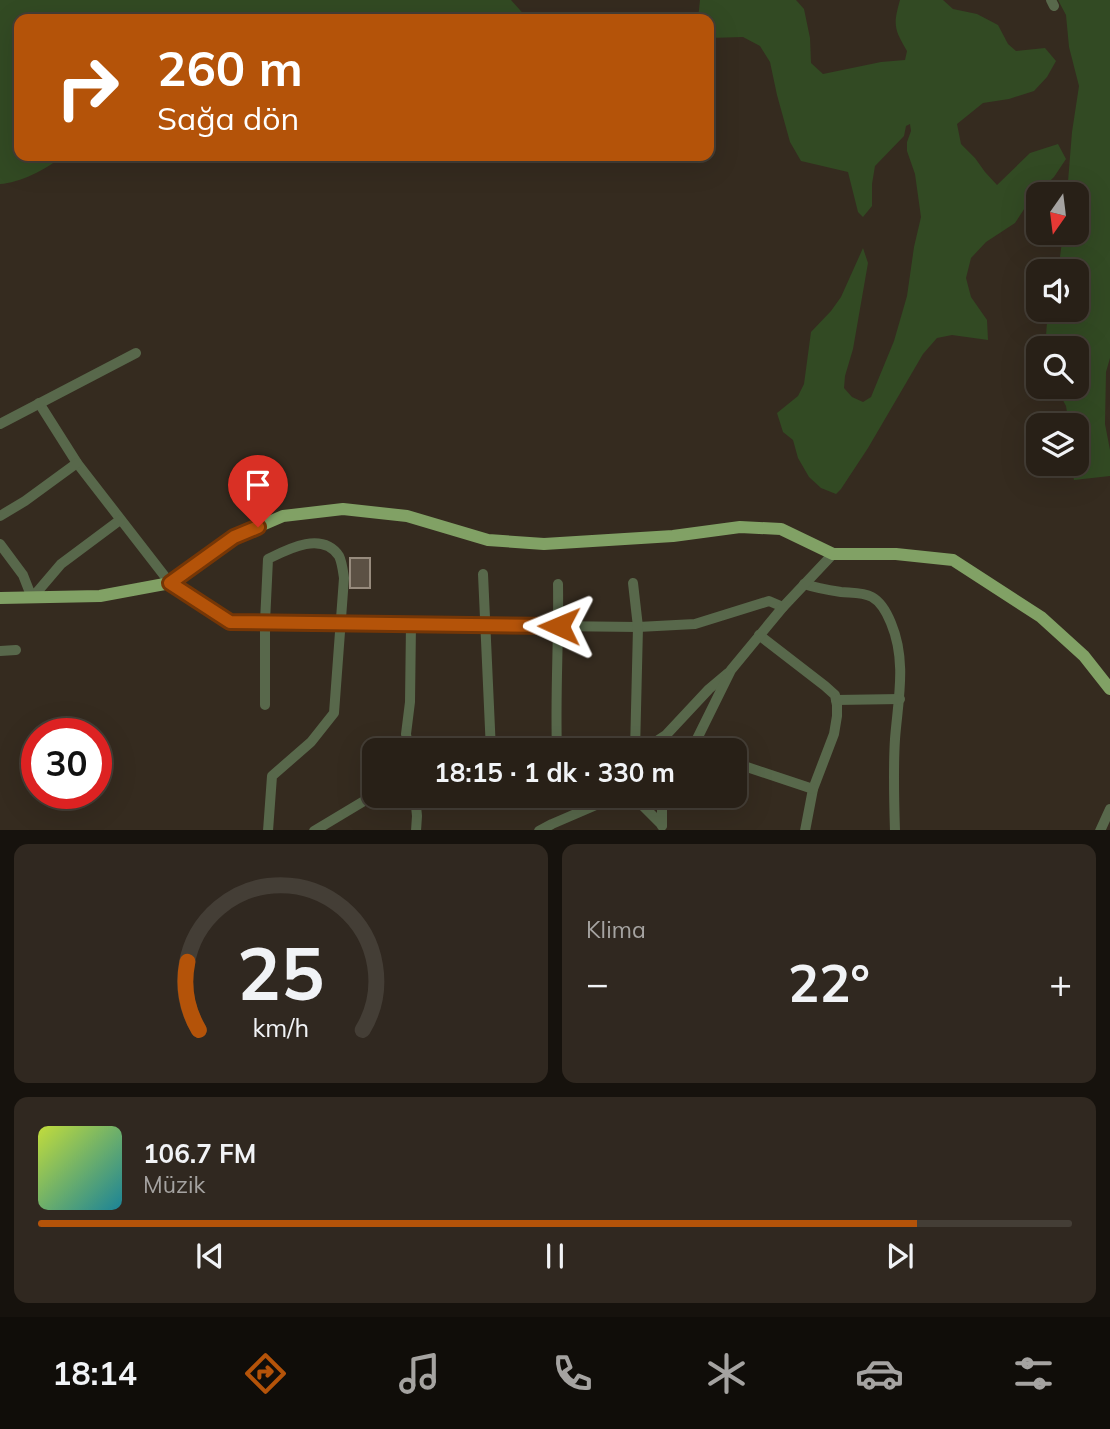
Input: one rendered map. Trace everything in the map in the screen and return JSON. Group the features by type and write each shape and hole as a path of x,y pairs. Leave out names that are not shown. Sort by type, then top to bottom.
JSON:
{"main road":[{"path":"0,598 100,596 170,583 234,537 283,516 344,509 407,516 488,540 544,544 673,536 740,527 781,529 833,554 896,554 953,560 1041,617 1084,656 1110,690"}],"street":[{"path":"0,424 136,353"},
{"path":"39,403 77,463 170,583 230,622 638,627 695,624 769,601 783,607"},
{"path":"0,516 77,463"},
{"path":"0,544 23,575 32,598 61,565 120,520"},
{"path":"265,705 268,559 292,547 315,544 331,548 340,558 344,578 334,713 311,742 272,776 268,830"},
{"path":"662,738 731,670 783,607 833,554"},
{"path":"483,574 490,738"},
{"path":"633,583 638,627 635,738"},
{"path":"557,738 558,584"},
{"path":"804,584 820,589 871,596 888,614 898,645 901,673 895,738 895,830"},
{"path":"407,738 411,624"},
{"path":"760,635 835,695 837,716 834,734 813,789 805,830"},
{"path":"0,651 16,650"},
{"path":"700,738 731,670"},
{"path":"836,700 900,699"},
{"path":"747,767 813,789"},
{"path":"316,830 362,802"},
{"path":"416,808 416,830"},
{"path":"541,830 589,808"},
{"path":"644,808 662,828"},
{"path":"662,808 662,828"},
{"path":"1104,827 1110,809"}],"green space":[{"path":"0,0 511,0 524,14 14,14 14,161 56,161 33,174 0,184"},
{"path":"700,0 796,0 804,9 810,38 811,63 823,74 905,60 907,51 896,27 900,0 943,0 953,9 977,14 998,25 1008,44 1016,51 1045,48 1056,61 1047,77 1034,91 983,103 957,124 961,144 997,185 1030,153 1058,144 1066,159 1049,182 1026,182 1026,206 1015,223 986,242 971,258 966,278 971,297 987,320 988,340 952,335 937,338 923,354 868,448 836,494 821,488 809,477 798,458 793,440 783,432 777,413 798,396 804,384 811,332 841,297 863,248 868,263 844,388 852,397 863,402 871,397 894,341 907,296 921,217 915,174 907,151 910,124 906,126 904,136 875,166 872,206 863,217 858,212 848,172 801,161 790,142 770,62 760,46 743,37 714,38 714,14 699,14"},
{"path":"1058,0 1110,0 1110,358 1106,372 1105,424 1110,450 1110,476 1074,480 1073,476 1089,476 1089,413 1067,413 1062,399 1089,399 1089,336 1046,336 1047,322 1089,322 1089,259 1060,259 1062,245 1089,245 1089,182 1068,182 1079,86 1069,47 1066,15"}],"building":[{"path":"350,558 370,558 370,588 350,588"}],"route":[{"path":"258,527 234,537 170,583 230,622 559,626"}]}
